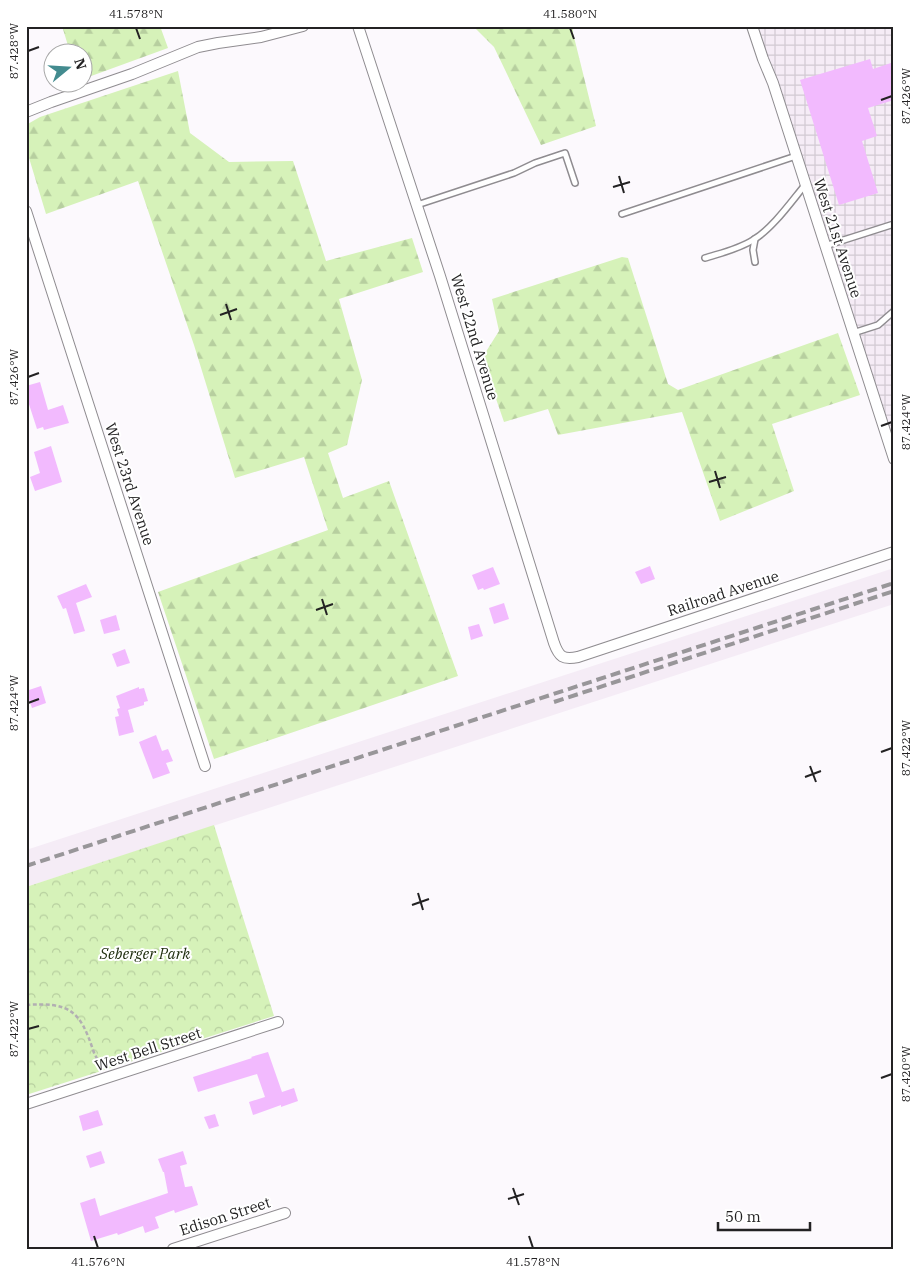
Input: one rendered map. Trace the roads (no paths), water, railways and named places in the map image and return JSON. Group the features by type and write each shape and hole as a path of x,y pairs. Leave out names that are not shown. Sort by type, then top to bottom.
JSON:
{"street":[{"path":"26,112 132,74 198,47 261,37 303,26"},
{"name":"West 22nd Avenue","path":"358,26 417,205 554,643 562,657"},
{"name":"West 21st Avenue","path":"752,26 773,83 853,333 889,428 893,453"},
{"name":"West 23rd Avenue","path":"26,211 205,766"},
{"name":"Railroad Avenue","path":"562,657 578,657 894,552"},
{"name":"West Bell Street","path":"26,1104 278,1022"},
{"name":"Edison Street","path":"173,1249 285,1213"}],"lane":[{"path":"417,205 514,173 535,163 565,153 574,183"},
{"path":"622,214 796,156"},
{"path":"705,258 754,239 774,222 806,185"},
{"path":"825,246 894,224"},
{"path":"754,239 755,262"},
{"path":"853,333 878,325 894,311"}],"railway":[{"path":"26,866 894,583"},
{"path":"554,702 894,591"}],"park label":[{"name":"Seberger Park","path":"145,953"}]}
